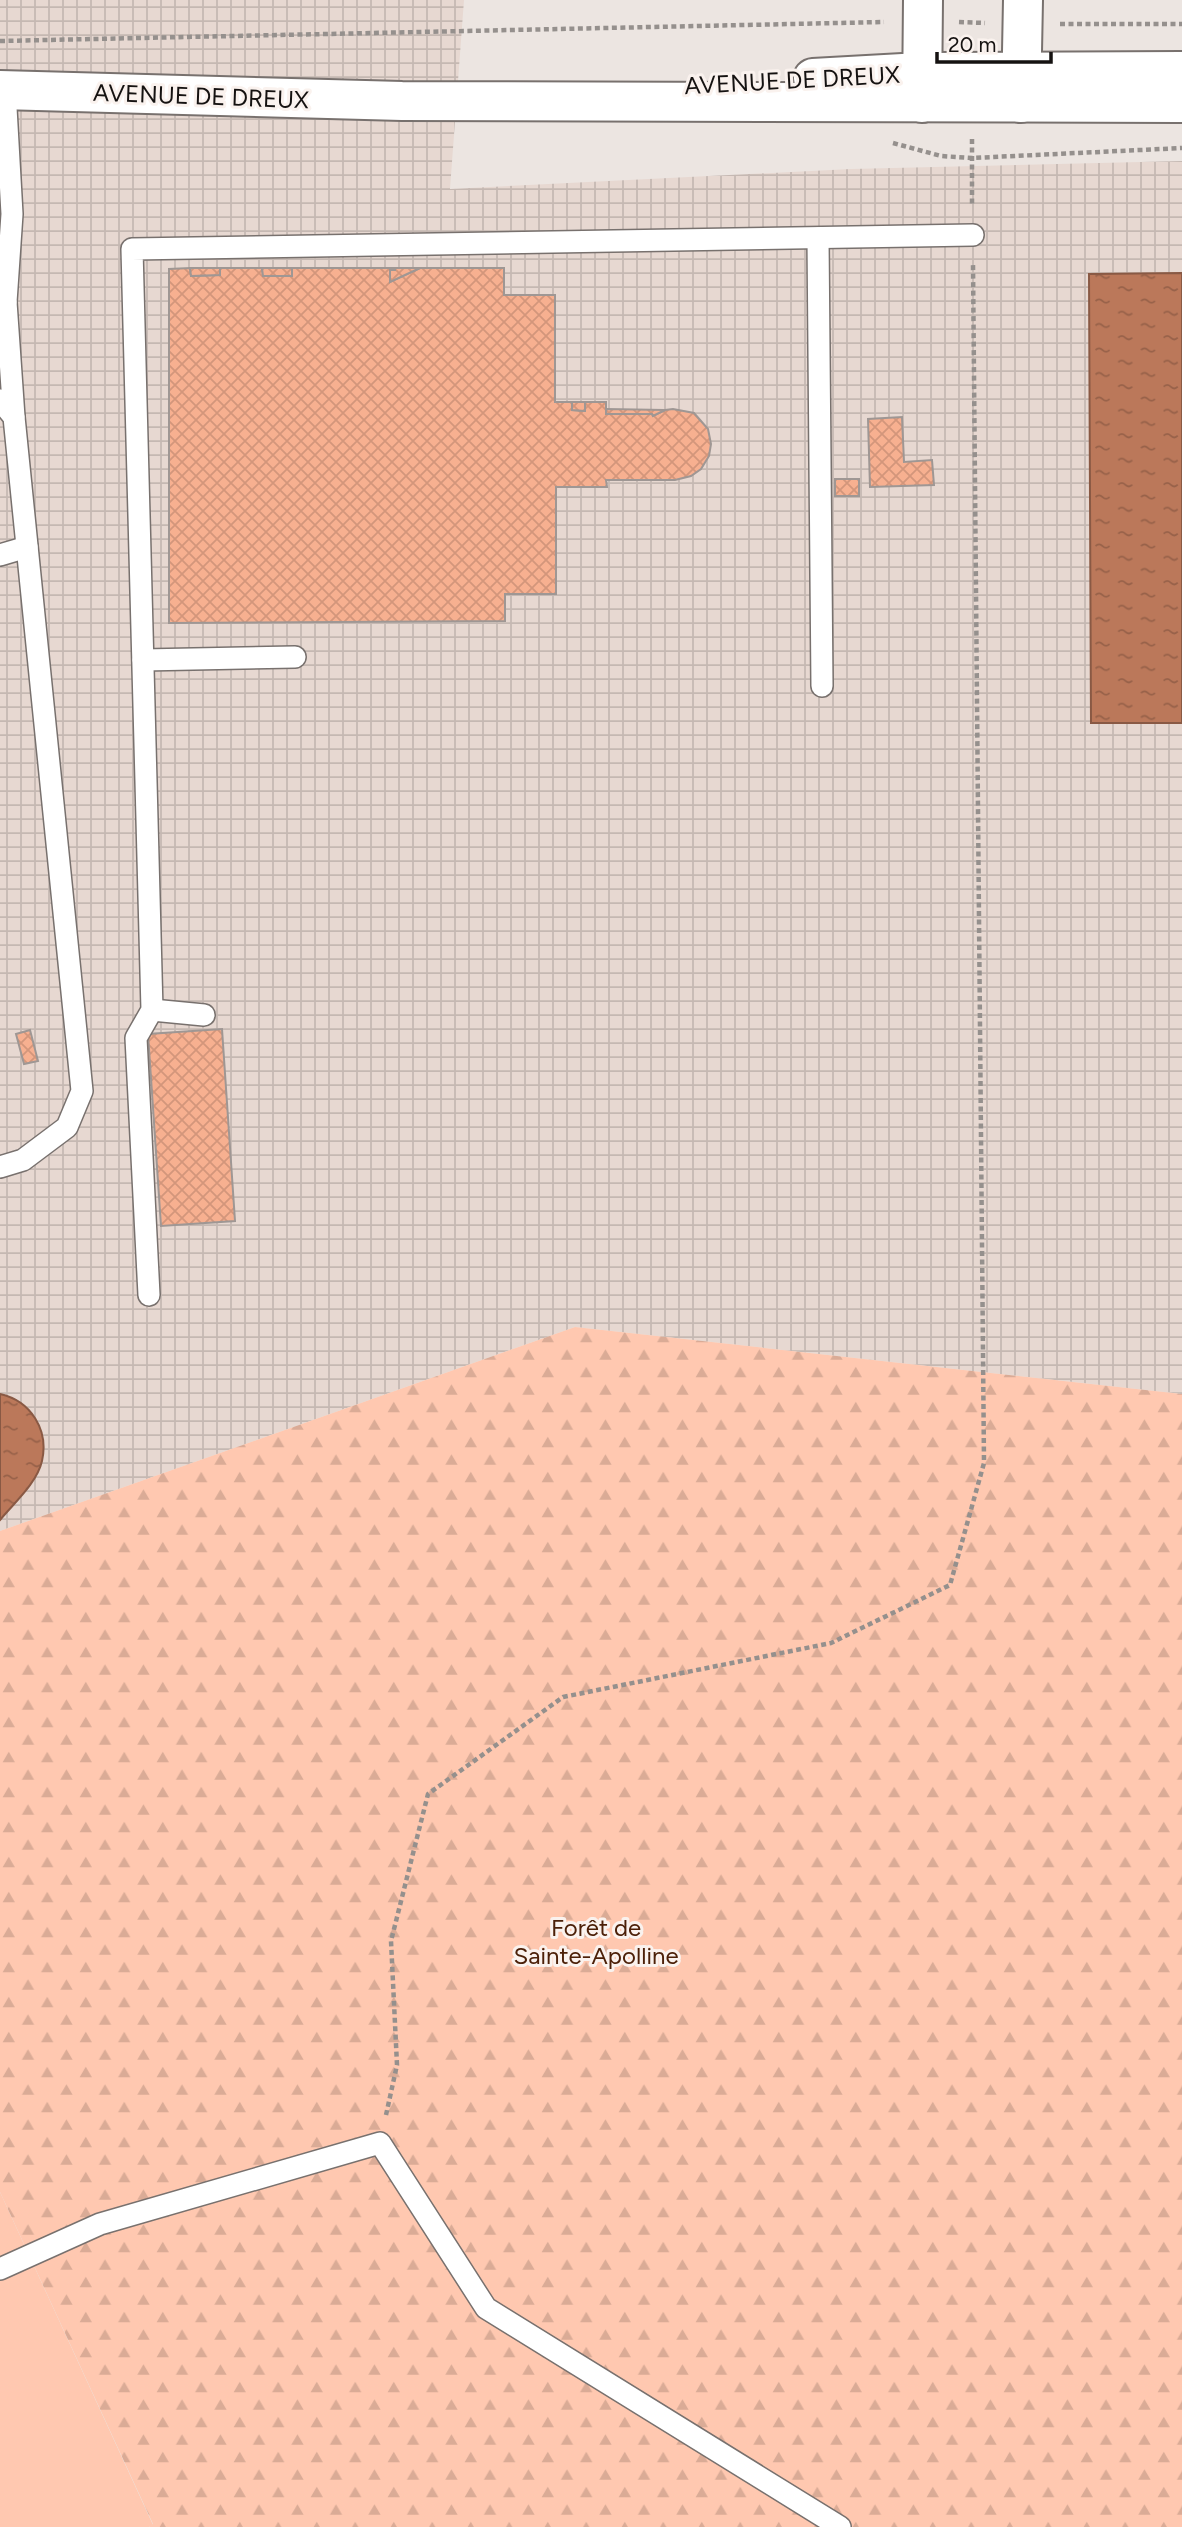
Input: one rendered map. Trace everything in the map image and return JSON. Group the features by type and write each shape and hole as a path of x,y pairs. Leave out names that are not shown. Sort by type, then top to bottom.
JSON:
{"main road":[{"path":"922,87 923,11"},
{"path":"1022,88 1023,12"},
{"name":"AVENUE DE DREUX","path":"922,87 971,103 1022,88 1182,71"},
{"name":"AVENUE DE DREUX","path":"3,90 402,101 922,87 1022,88 1182,103"}],"lane":[{"path":"0,1167 23,1160 67,1127 82,1091 3,306 12,214 3,90"},
{"path":"149,1295 136,1038 152,1010 132,249 973,236"},
{"path":"818,238 822,686"},
{"path":"0,400 14,417"},
{"path":"0,555 27,547"},
{"path":"143,660 295,657"},
{"path":"152,1010 204,1015"},
{"path":"0,2269 100,2224 380,2143 486,2308 841,2527"}],"path":[{"path":"0,41 923,11 1023,12 1182,24"},
{"path":"380,2143 397,2065 391,1941 428,1794 563,1697 831,1643 950,1586 984,1462 971,103"}],"shaded area":[{"path":"0,0 464,0 450,189 851,169 1182,161 1182,1394 575,1327 0,1531"}],"green space":[{"name":"Forêt de Sainte-Apolline","path":"575,1327 1182,1394 1182,2527 149,2527 153,2524 0,2192 0,1531"},
{"path":"0,2192 153,2525 149,2527 0,2527"}],"water":[{"path":"1182,273 1182,723 1091,723 1089,274"},
{"path":"0,1394 21,1403 29,1410 40,1428 43,1450 42,1461 35,1477 0,1520"}],"building":[{"path":"190,268 191,276 220,275 220,268 262,268 263,276 292,276 292,268 395,268 390,270 390,282 420,268 504,268 504,295 555,295 555,402 572,402 572,410 585,411 585,402 606,402 606,414 653,416 673,409 694,413 708,429 711,444 709,456 701,469 691,476 675,480 606,480 607,487 556,487 556,594 505,594 505,621 169,623 169,269"},
{"path":"190,268 220,268 220,275 191,276"},
{"path":"262,268 292,268 292,276 263,276"},
{"path":"420,268 390,282 390,270"},
{"path":"572,402 585,402 585,411 572,410"},
{"path":"606,409 665,410 653,416 606,414"},
{"path":"902,417 904,462 932,460 934,485 870,487 868,419"},
{"path":"835,479 859,479 859,496 835,496"},
{"path":"222,1029 235,1221 161,1226 148,1034"},
{"path":"30,1030 38,1061 24,1064 16,1034"}]}
